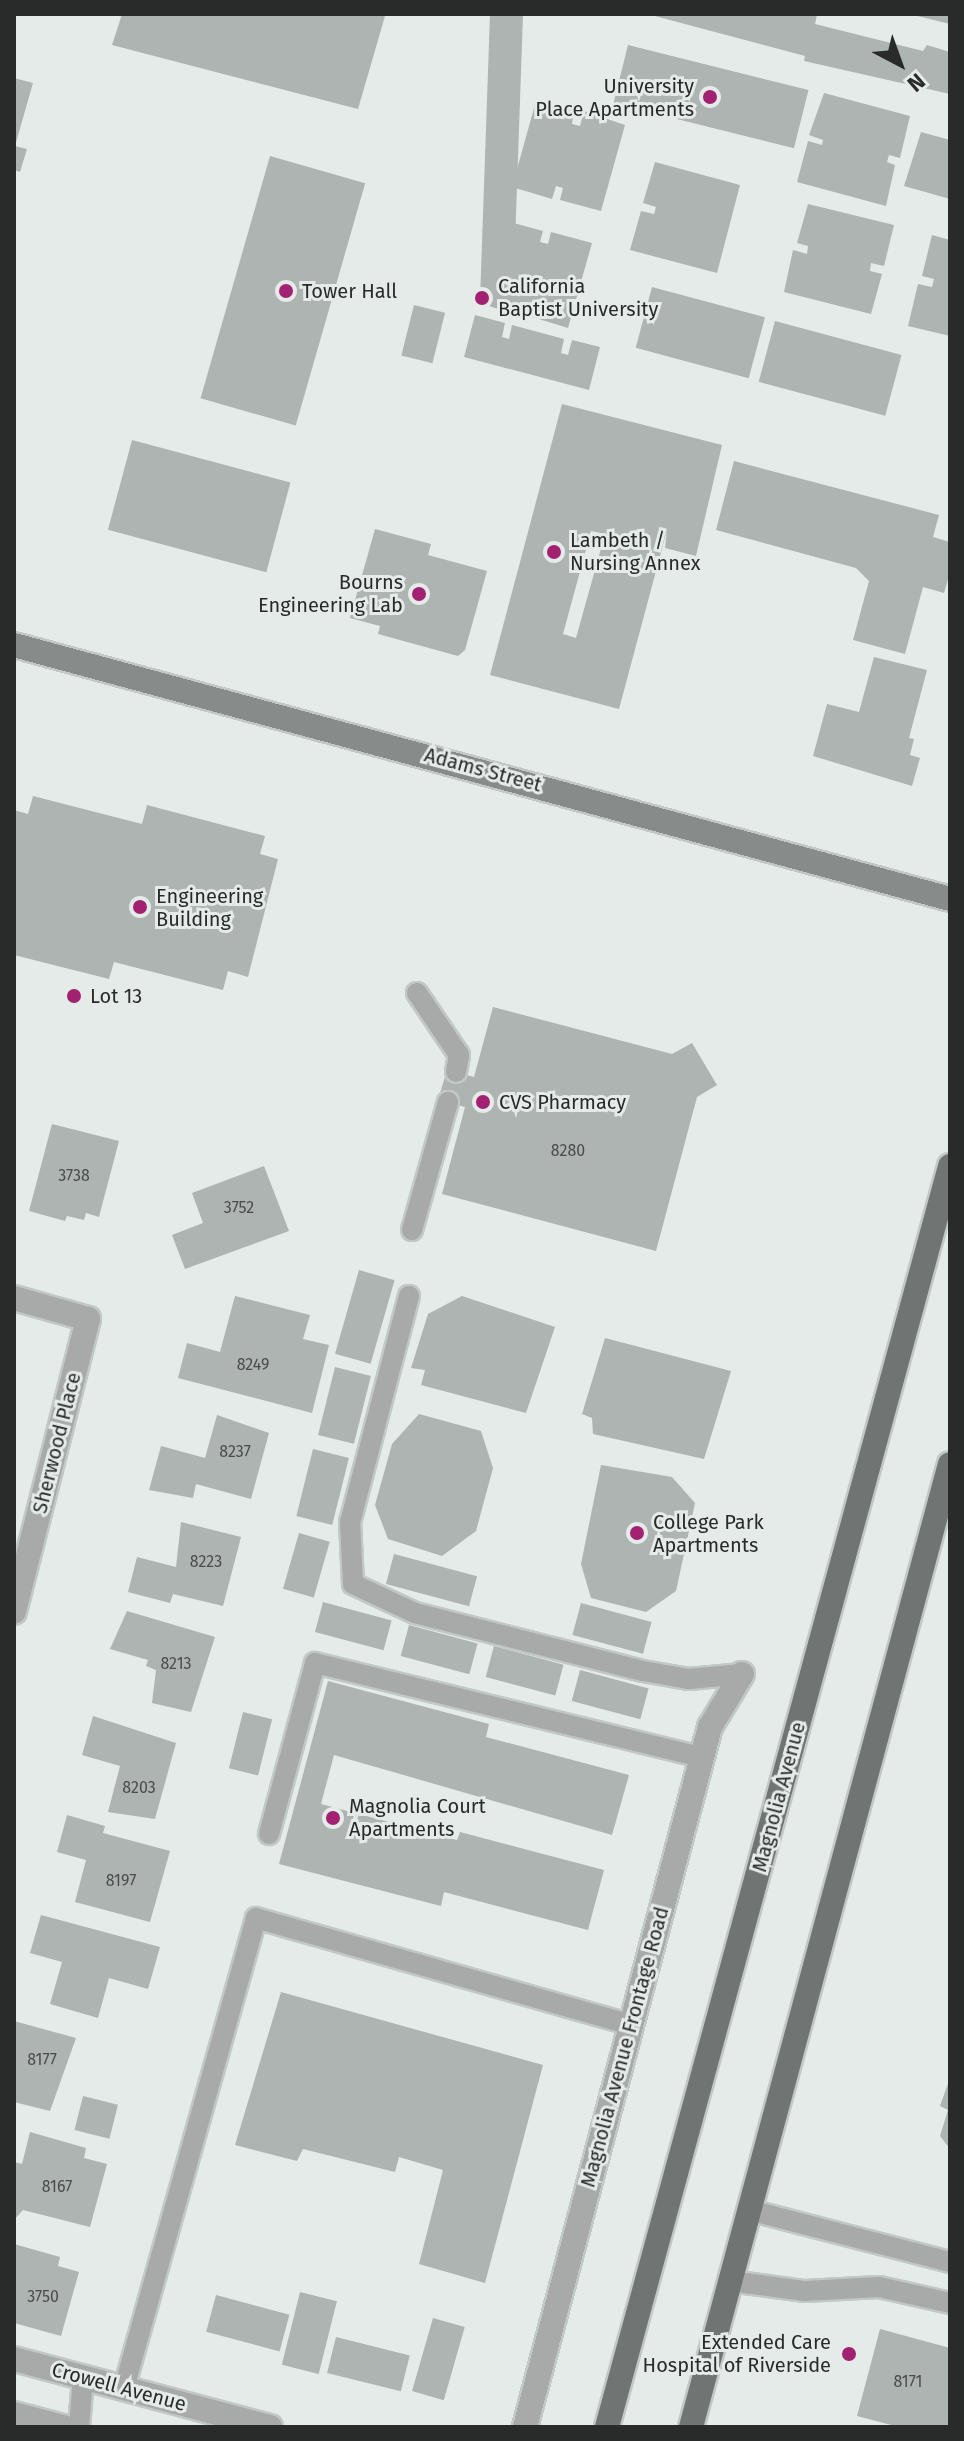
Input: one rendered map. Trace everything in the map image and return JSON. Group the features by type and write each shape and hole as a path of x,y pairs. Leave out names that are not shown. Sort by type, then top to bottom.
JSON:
{"main road":[{"name":"Adams Street","path":"14,645 950,899"},
{"name":"Magnolia Avenue","path":"607,2427 950,1166"},
{"path":"691,2427 950,1464"}],"street":[{"name":"Sherwood Place","path":"14,1298 88,1319 14,1612"},
{"name":"Magnolia Avenue Frontage Road","path":"525,2427 710,1727 742,1674"},
{"name":"Crowell Avenue","path":"14,2359 270,2427"},
{"path":"14,2414 63,2427"}],"lane":[{"path":"417,993 459,1055 456,1072"},
{"path":"412,1230 448,1102"},
{"path":"409,1296 350,1522 353,1584 415,1613 643,1671 689,1679 742,1674"},
{"path":"269,1834 315,1663 702,1757"},
{"path":"124,2388 256,1918 631,2025"},
{"path":"749,2210 950,2262"},
{"path":"730,2281 805,2291 879,2287 950,2303"},
{"path":"79,2427 83,2378"}],"building":[{"path":"122,14 385,16 358,109 112,45"},
{"path":"490,14 523,15 513,301 480,300"},
{"path":"950,14 950,24 913,15"},
{"name":"University Place Apartments","path":"651,15 817,15 815,24 923,51 927,45 950,52 950,94 804,61 805,56"},
{"name":"University Place Apartments","path":"628,45 808,90 794,148 613,103"},
{"path":"14,78 33,83 15,146 27,149 20,172 14,170"},
{"path":"824,93 910,116 900,158 889,155 887,162 895,165 886,206 797,182 808,141 822,145 823,140 809,135"},
{"name":"University Place Apartments","path":"536,101 574,110 572,124 580,126 584,111 625,125 601,211 560,200 563,188 556,186 552,199 512,187"},
{"path":"921,132 950,140 950,199 904,186"},
{"name":"Tower Hall","path":"270,156 365,183 296,426 201,398"},
{"name":"University Place Apartments","path":"655,162 740,185 717,273 630,250 641,211 654,214 656,207 643,203"},
{"path":"808,204 894,225 884,266 871,263 870,271 882,274 871,314 784,292 793,250 807,254 808,246 797,243"},
{"path":"502,220 543,231 540,242 548,244 551,232 592,243 568,328 529,316 531,307 524,304 521,316 482,304"},
{"path":"932,235 950,240 950,336 908,326 918,284 932,287 934,279 922,276"},
{"path":"652,287 765,317 749,378 636,348"},
{"path":"414,305 445,313 432,363 401,355"},
{"path":"475,315 505,323 502,337 509,339 512,325 564,339 561,353 568,355 572,340 600,347 589,390 464,357"},
{"path":"775,321 902,355 885,416 759,382"},
{"name":"Lambeth / Nursing Annex","path":"562,404 722,445 696,556 665,548 667,530 619,709 490,675","holes":["591,531 605,534 576,638 563,634"]},
{"path":"132,440 290,482 266,572 108,530"},
{"name":"Lambeth / Nursing Annex","path":"734,461 939,515 933,537 950,542 950,573 944,593 923,587 905,654 853,640 869,581 856,568 716,530"},
{"name":"Bourns Engineering Lab","path":"375,529 431,544 428,555 487,571 465,650 458,656 378,634 380,626 350,618"},
{"path":"874,657 927,670 909,738 914,739 910,755 920,758 912,786 813,756 827,704 859,712"},
{"name":"Engineering Building","path":"33,796 142,824 147,805 265,836 260,854 278,859 248,977 228,971 223,990 114,962 109,979 14,955 14,810 28,814"},
{"name":"CVS Pharmacy","path":"493,1007 672,1054 692,1043 717,1085 697,1097 656,1251 442,1194 465,1107 438,1100 447,1070 474,1077"},
{"path":"52,1124 119,1141 99,1217 86,1213 84,1220 67,1216 65,1221 29,1211"},
{"path":"264,1166 289,1231 185,1269 172,1235 203,1223 192,1193"},
{"path":"359,1270 395,1280 371,1364 335,1354"},
{"path":"235,1296 310,1315 303,1339 329,1345 312,1413 178,1378 187,1343 220,1352"},
{"path":"462,1296 555,1327 526,1413 421,1385 425,1370 411,1368 428,1314"},
{"name":"College Park Apartments","path":"605,1338 731,1371 704,1459 593,1434 592,1418 582,1414"},
{"path":"335,1367 371,1376 354,1444 318,1435"},
{"path":"419,1414 481,1431 493,1468 476,1531 442,1556 388,1539 375,1505 392,1444"},
{"path":"217,1415 269,1433 251,1499 196,1484 193,1498 149,1490 161,1446 205,1458"},
{"path":"313,1449 349,1458 332,1525 296,1516"},
{"name":"College Park Apartments","path":"601,1465 672,1477 695,1503 676,1591 646,1612 591,1598 581,1564"},
{"path":"181,1522 241,1537 223,1606 173,1594 170,1603 128,1592 137,1557 176,1567"},
{"path":"299,1533 330,1542 314,1598 283,1589"},
{"path":"394,1554 477,1576 469,1606 386,1584"},
{"path":"323,1602 392,1620 384,1650 315,1632"},
{"path":"581,1603 652,1622 643,1654 572,1635"},
{"path":"127,1611 215,1637 191,1712 152,1703 156,1670 146,1666 148,1660 110,1649"},
{"path":"409,1625 478,1643 469,1674 401,1656"},
{"path":"494,1646 564,1665 555,1696 486,1677"},
{"path":"580,1670 649,1688 640,1719 572,1701"},
{"name":"Magnolia Court Apartments","path":"328,1681 489,1724 486,1737 629,1775 612,1835 334,1755 321,1804 457,1840 460,1832 604,1870 588,1930 444,1892 441,1906 279,1864"},
{"path":"243,1712 272,1719 258,1776 229,1768"},
{"path":"93,1716 176,1743 155,1819 108,1812 120,1766 82,1755"},
{"path":"67,1815 105,1826 103,1833 170,1851 150,1922 75,1902 86,1860 57,1852"},
{"path":"41,1915 160,1947 148,1989 109,1978 98,2018 50,2004 62,1962 30,1953"},
{"path":"281,1992 543,2065 485,2283 419,2264 443,2170 399,2157 395,2172 303,2149 297,2161 235,2145"},
{"path":"14,2021 76,2038 50,2111 14,2102"},
{"path":"950,2078 950,2149 940,2136 948,2110 940,2106"},
{"path":"83,2096 118,2105 109,2139 75,2130"},
{"path":"30,2132 86,2148 84,2158 107,2164 90,2227 23,2210 14,2220 14,2162 22,2164"},
{"path":"14,2244 60,2257 58,2266 79,2272 61,2336 14,2323"},
{"path":"300,2292 337,2301 319,2374 282,2365"},
{"path":"216,2295 289,2315 280,2351 206,2332"},
{"path":"433,2318 465,2327 444,2400 412,2391"},
{"path":"880,2329 950,2348 950,2427 899,2427 857,2416"},
{"path":"336,2337 410,2355 401,2391 327,2373"}],"place":[{"name":"University Place Apartments","path":"710,97"},
{"name":"Tower Hall","path":"286,291"},
{"name":"California Baptist University","path":"482,298"},
{"name":"Lambeth / Nursing Annex","path":"554,552"},
{"name":"Bourns Engineering Lab","path":"419,594"},
{"name":"Engineering Building","path":"140,907"},
{"name":"Lot 13","path":"74,996"},
{"name":"CVS Pharmacy","path":"483,1102"},
{"name":"College Park Apartments","path":"637,1533"},
{"name":"Magnolia Court Apartments","path":"333,1818"},
{"name":"Extended Care Hospital of Riverside","path":"849,2354"}]}
